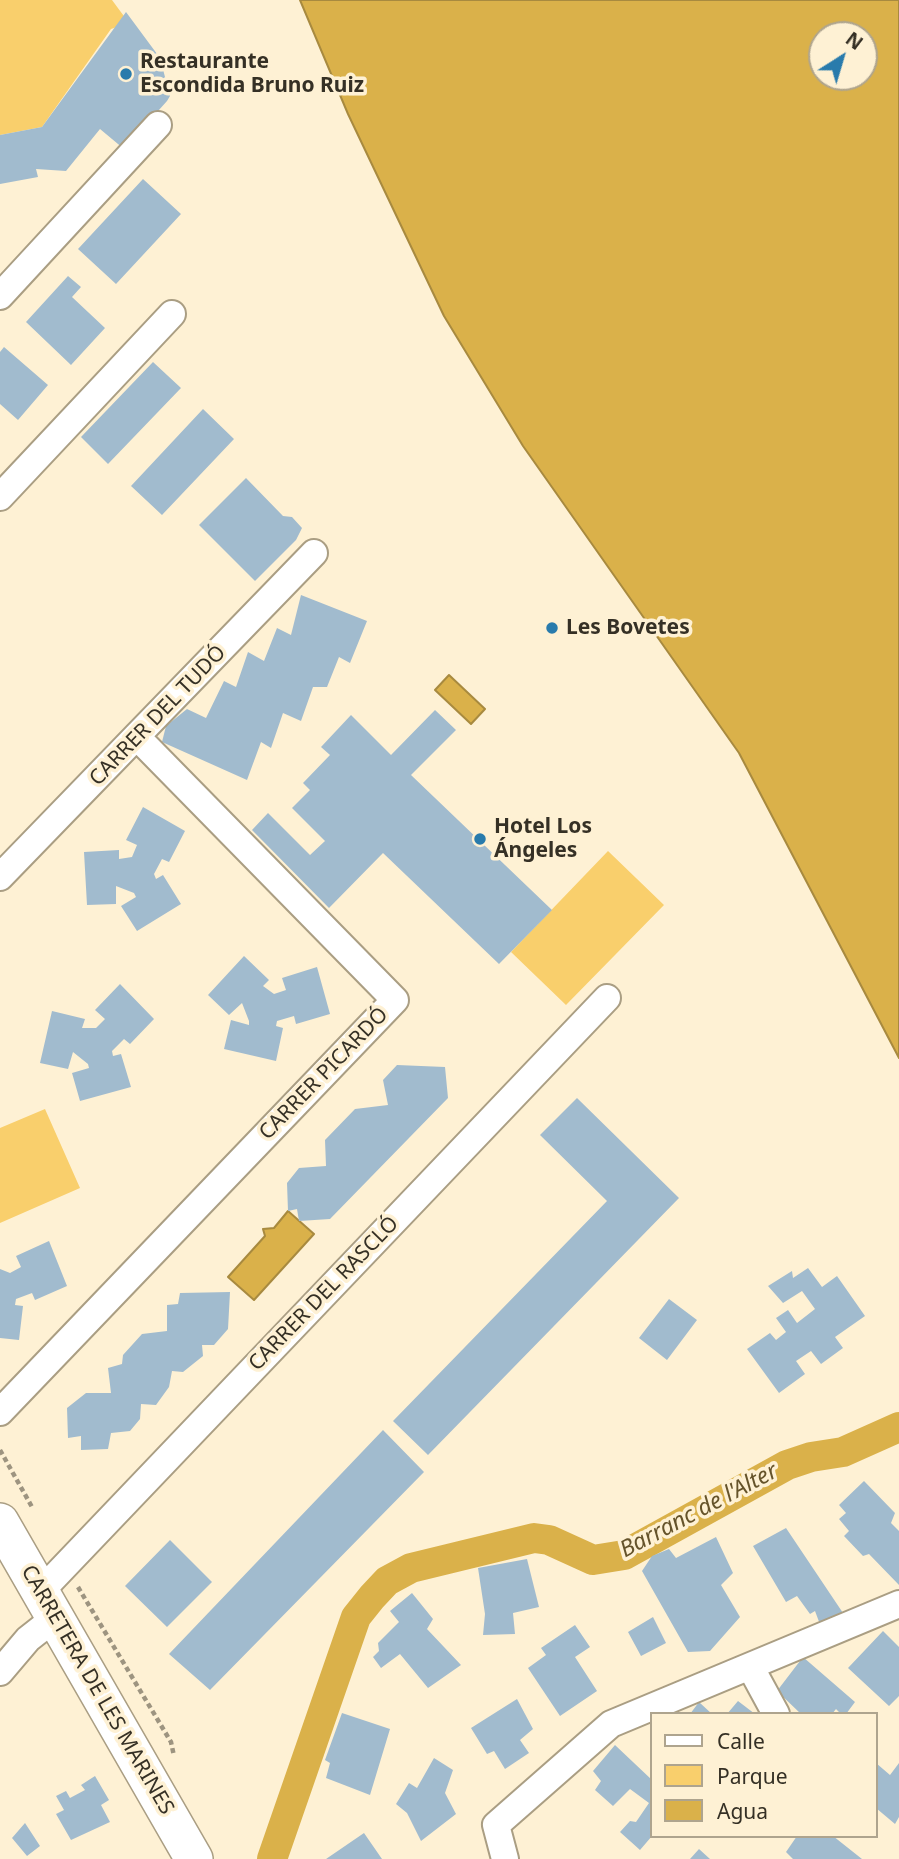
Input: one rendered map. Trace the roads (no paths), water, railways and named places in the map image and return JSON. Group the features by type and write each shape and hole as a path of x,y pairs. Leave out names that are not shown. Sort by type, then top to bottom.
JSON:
{"main road":[{"name":"CARRETERA DE LES MARINES","path":"0,1522 194,1859"}],"street":[{"path":"0,296 158,125"},
{"path":"0,497 172,314"},
{"name":"CARRER DEL TUDÓ","path":"0,877 138,738 314,553"},
{"name":"CARRER PICARDÓ","path":"0,1412 395,1000 138,738"},
{"name":"CARRER DEL RASCLÓ","path":"0,1672 28,1639 48,1604 607,998"},
{"path":"505,1859 496,1825 611,1724 751,1668 899,1604"},
{"path":"751,1668 775,1712"}],"water":[{"path":"300,0 899,0 899,1058 739,753 523,446 444,316 348,114"},
{"path":"449,675 485,709 471,724 435,690"},
{"path":"288,1211 314,1234 254,1300 228,1277 265,1236 263,1229 274,1228"}],"waterway":[{"name":"Barranc de l'Alter","path":"272,1859 356,1617 387,1581 411,1568 534,1538 549,1540 593,1560 624,1555 787,1465 811,1457 843,1452 899,1427"}],"place":[{"name":"Restaurante Escondida Bruno Ruiz","path":"126,74"},
{"name":"Les Bovetes","path":"552,628"},
{"name":"Hotel Los Ángeles","path":"480,839"}]}
